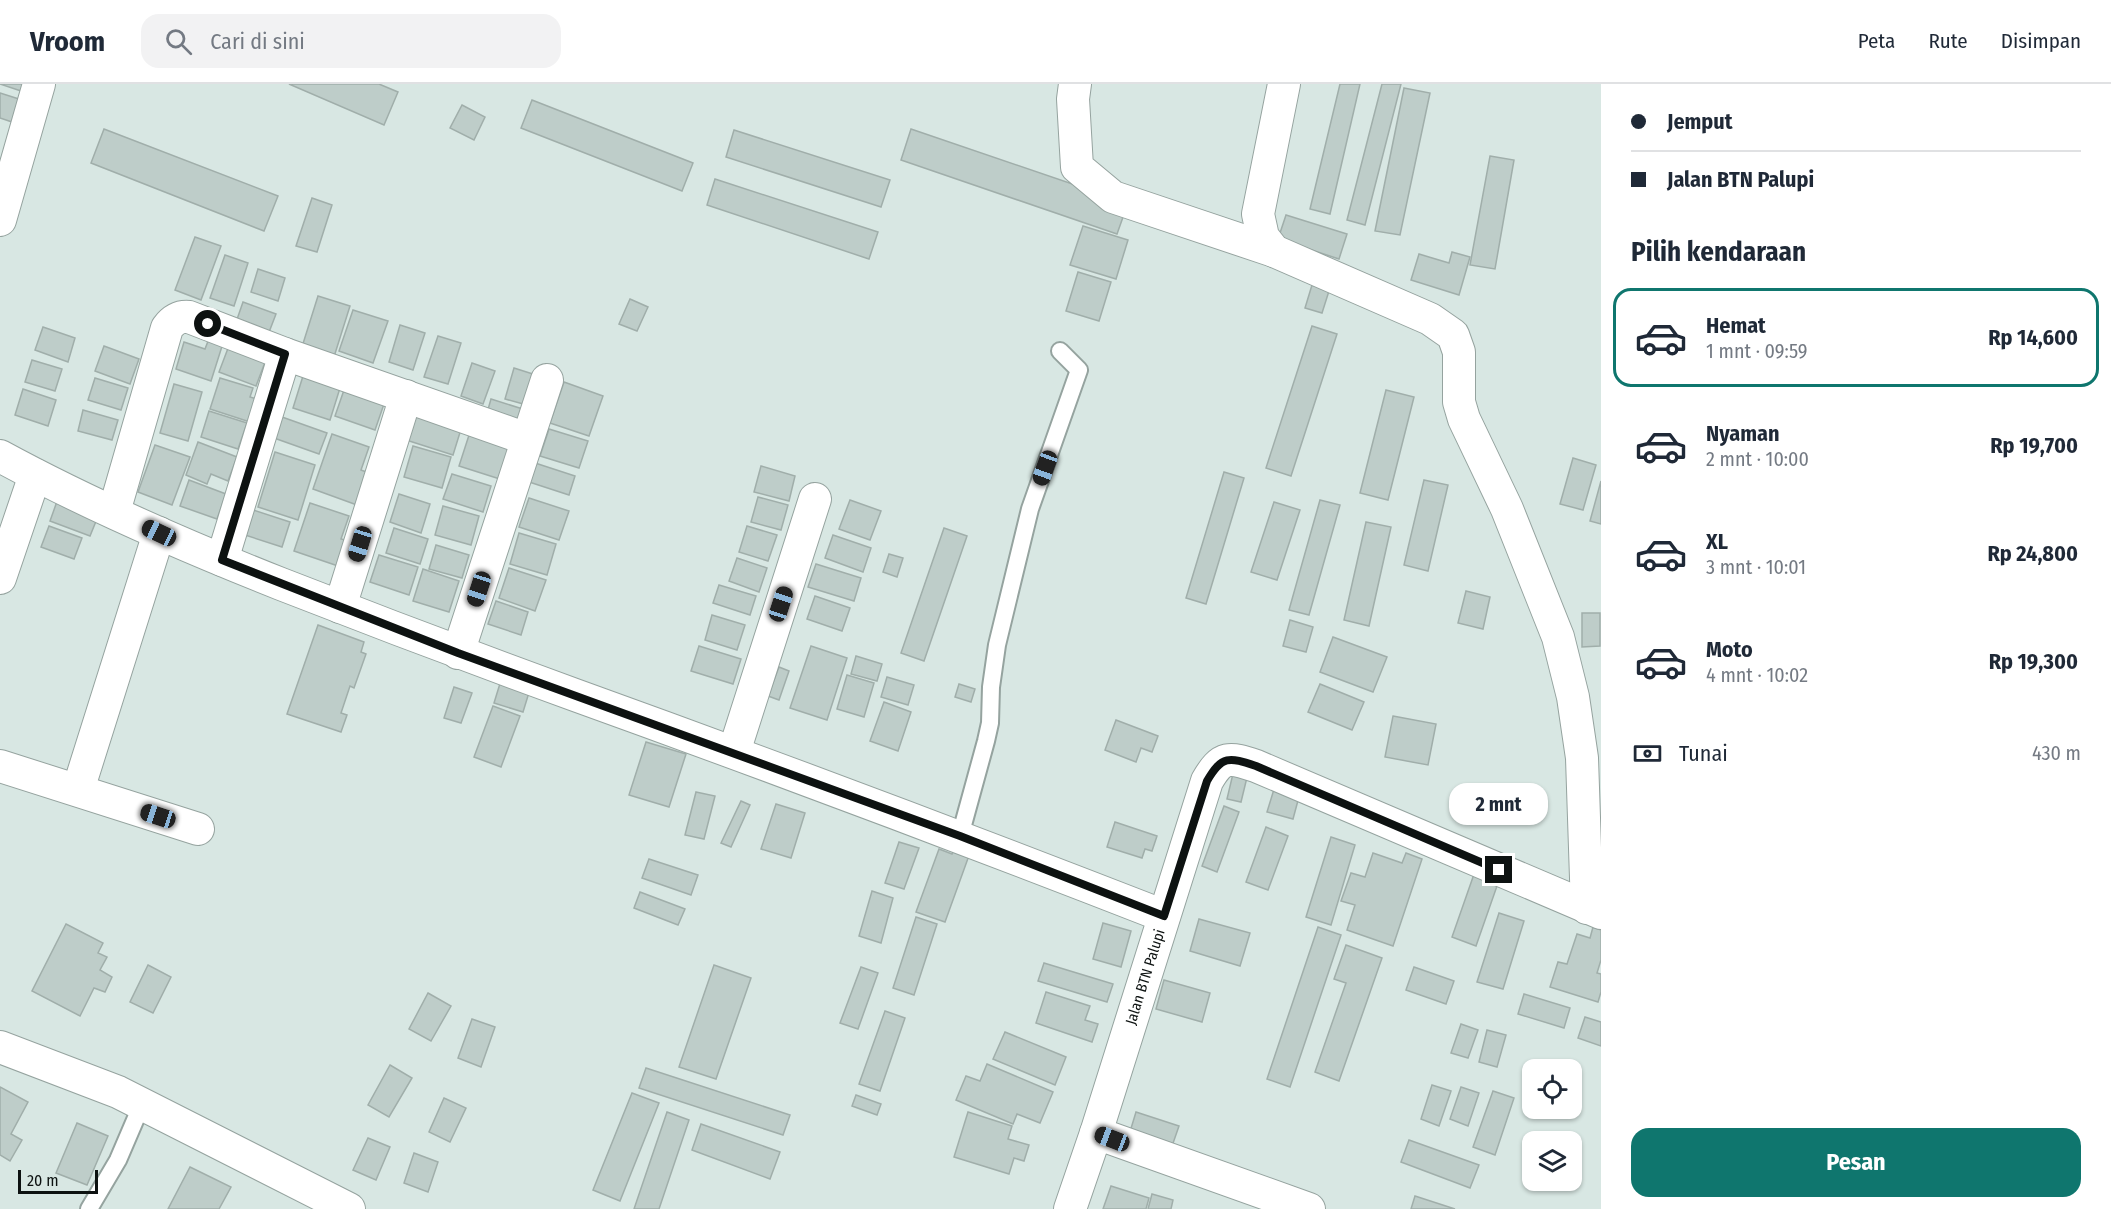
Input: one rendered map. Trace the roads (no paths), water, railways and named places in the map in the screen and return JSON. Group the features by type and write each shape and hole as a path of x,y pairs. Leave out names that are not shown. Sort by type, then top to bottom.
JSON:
{"street":[{"path":"0,220 9,155 39,84"},
{"path":"1075,84 1073,99 1077,168 1113,197 1274,251 1430,319 1454,335 1458,352 1459,402 1464,420 1508,509 1558,637 1573,697 1581,758 1594,910"},
{"path":"1274,251 1263,237 1258,214 1284,84"},
{"path":"114,512 167,328 171,322 182,316 527,439"},
{"path":"222,560 285,354"},
{"path":"458,653 547,380"},
{"path":"340,607 406,396"},
{"path":"0,456 35,475 159,533 340,607 458,653 960,836 1164,916"},
{"path":"0,578 35,475"},
{"path":"734,752 815,499"},
{"path":"78,790 159,533"},
{"name":"Jalan BTN Palupi","path":"1070,1209 1207,781 1215,767 1223,760 1235,759 1594,910"},
{"path":"0,766 198,830"},
{"path":"0,1047 118,1092 349,1209"},
{"path":"1096,1133 1309,1209"}],"lane":[{"path":"960,836 990,723 991,687 997,645 1030,509 1079,370 1060,351"},
{"path":"89,1209 118,1161 142,1104"}]}
